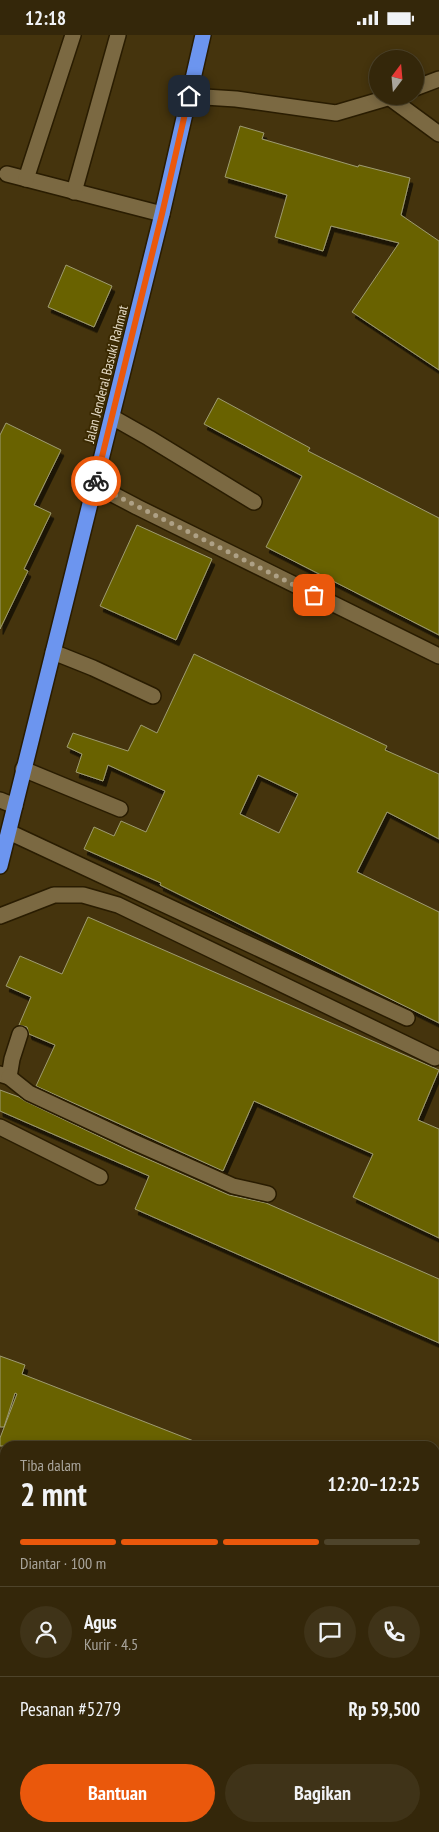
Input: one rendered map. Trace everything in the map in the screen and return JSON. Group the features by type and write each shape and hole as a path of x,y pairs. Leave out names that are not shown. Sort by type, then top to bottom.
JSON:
{"highway":[{"name":"Jalan Jenderal Basuki Rahmat","path":"0,866 162,214 203,35"}],"lane":[{"path":"26,179 74,35"},
{"path":"74,192 118,35"},
{"path":"424,85 439,79"},
{"path":"189,96 236,99 336,113 369,104"},
{"path":"402,105 439,134"},
{"path":"7,174 162,214"},
{"path":"112,417 254,502"},
{"path":"95,485 439,656"},
{"path":"53,652 93,668 152,697"},
{"path":"24,769 120,809"},
{"path":"0,800 15,806"},
{"path":"9,832 407,1018"},
{"path":"0,916 54,895 83,895 118,905 435,1058"},
{"path":"20,1035 4,1075 29,1093 233,1186 268,1194"},
{"path":"0,1127 100,1177"}],"building":[{"path":"240,126 264,133 262,139 358,167 359,165 410,178 401,215 439,241 439,370 352,312 399,243 331,226 323,251 275,237 287,195 225,177"},
{"path":"66,265 112,286 94,327 48,307"},
{"path":"218,398 310,448 308,451 439,518 439,635 266,547 302,476 204,424"},
{"path":"6,423 61,450 34,505 51,513 24,569 28,571 0,629 0,435"},
{"path":"137,525 212,559 176,640 100,606"},
{"path":"194,654 387,746 385,750 439,774 439,839 387,812 357,872 439,912 439,1023 160,885 161,883 84,849 94,827 114,836 121,821 146,832 165,791 108,765 103,781 76,772 82,754 67,747 73,733 128,751 141,725 157,733","holes":["258,775 298,794 279,833 240,814"]},
{"path":"88,917 439,1070 418,1120 439,1129 439,1238 353,1197 373,1154 254,1101 223,1171 36,1086 55,1045 29,1034 27,1027 19,1025 31,997 6,986 20,956 62,974"},
{"path":"0,1090 19,1097 132,1152 229,1195 266,1203 439,1279 439,1343 135,1209 149,1176 0,1111"},
{"path":"0,1356 25,1365 22,1374 194,1441 0,1441 17,1394 15,1393 4,1427 0,1427"}],"way so far":[{"path":"96,481 95,485 137,507 314,595"}],"route":[{"path":"96,481 189,96"}]}
